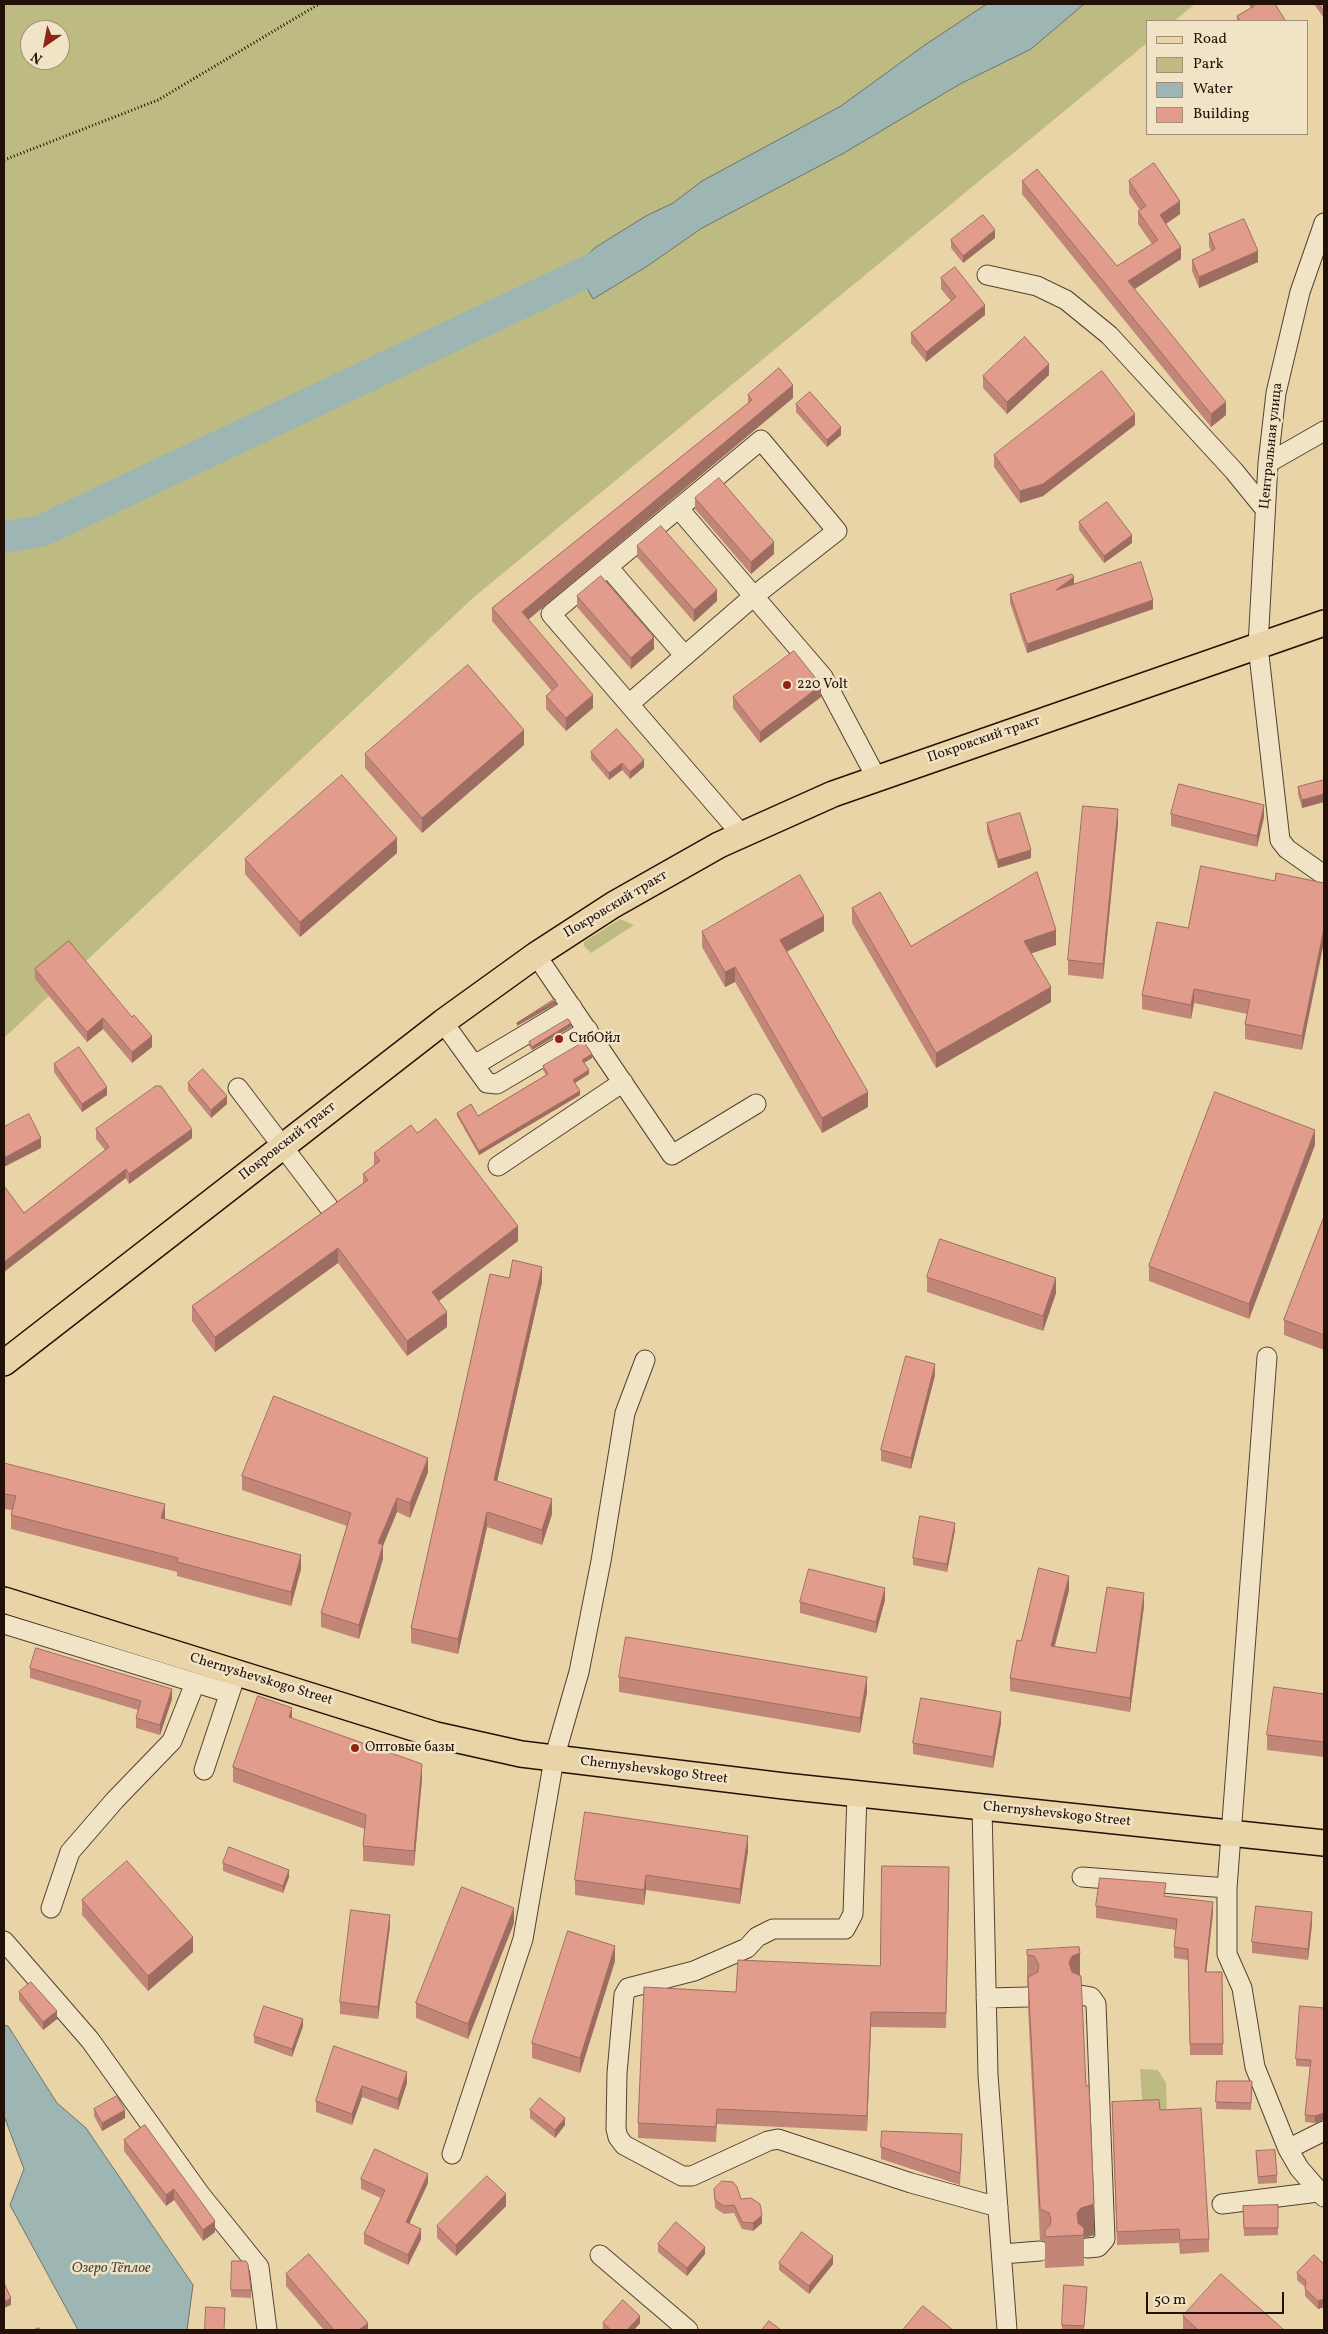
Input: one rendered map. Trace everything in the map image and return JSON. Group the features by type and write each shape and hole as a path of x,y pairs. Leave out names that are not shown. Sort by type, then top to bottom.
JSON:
{"main road":[{"name":"Покровский тракт","path":"4,1362 443,1022 536,955 613,905 719,845 834,794 1324,623"},
{"name":"Chernyshevskogo Street","path":"4,1600 233,1683 477,1745 554,1759 857,1794 1324,1843"}],"street":[{"name":"Центральная улица","path":"1324,223 1300,292 1276,394 1264,509 1258,646 1280,840 1287,849 1324,876"},
{"path":"987,275 1037,286 1066,300 1109,335 1234,471 1264,509"},
{"path":"1268,463 1324,431"},
{"path":"629,704 754,596 837,531 761,440 551,614 742,835"},
{"path":"678,509 823,677 876,779"},
{"path":"608,567 684,655"},
{"path":"536,955 672,1155 756,1104"},
{"path":"471,1060 478,1063 572,1007"},
{"path":"443,1022 487,1083 497,1084 588,1030"},
{"path":"498,1166 623,1082"},
{"path":"238,1088 328,1206"},
{"path":"1267,1356 1227,1888 1227,1954 1242,1988 1255,2067 1288,2149 1299,2168 1321,2195"},
{"path":"452,2154 523,1939 554,1759 579,1672 601,1561 625,1413 645,1360"},
{"path":"4,1624 195,1683 233,1683 204,1770"},
{"path":"51,1908 70,1852 115,1800 172,1741 195,1683"},
{"path":"857,1794 853,1914 844,1929 774,1929 757,1937 747,1948 694,1971 628,1988 624,1996 617,2073 616,2129 618,2137 624,2145 682,2176 692,2176 778,2139 911,2183 998,2207"},
{"path":"982,1807 988,2075 1007,2330"},
{"path":"1082,1877 1227,1888"},
{"path":"4,1941 90,2040 200,2194 259,2267 267,2330"},
{"path":"1080,1995 1091,1996 1096,2004 1105,2240 1098,2247 1087,2248"},
{"path":"986,1998 1028,1997"},
{"path":"1288,2149 1324,2131"},
{"path":"1222,2204 1321,2195"},
{"path":"1002,2254 1040,2251"},
{"path":"600,2255 688,2330"}],"path":[{"path":"4,160 158,100 319,4"}],"green space":[{"path":"4,4 1195,4 1175,20 1146,20 1146,44 474,597 4,1038"},
{"path":"620,919 634,925 591,953 584,946 584,942"},
{"path":"1140,2069 1158,2070 1166,2083 1167,2113 1143,2113"}],"water":[{"path":"987,4 1084,4 1031,49 960,84 844,153 702,228 646,267 593,299 575,266 596,247 646,216 673,203 702,181 841,106 922,47"},
{"name":"Озеро Тёплое","path":"4,2025 8,2026 57,2103 86,2128 193,2285 187,2330 78,2330 10,2205 24,2169 4,2116"}],"building":[{"path":"1252,4 1275,4 1285,20 1239,20 1237,16 1254,6"},
{"path":"1319,4 1324,4 1323,10"},
{"path":"1154,163 1180,201 1160,215 1181,247 1128,281 1226,402 1211,414 1022,181 1037,169 1117,266 1158,240 1138,211 1146,206 1129,181"},
{"path":"983,215 995,230 963,256 951,240"},
{"path":"1244,219 1258,251 1199,277 1192,260 1215,249 1209,234"},
{"path":"955,267 985,305 926,352 911,333 956,297 941,278"},
{"path":"1025,337 1049,364 1007,402 983,376"},
{"path":"779,368 793,385 522,612 593,695 566,718 546,696 558,685 492,608 752,400 748,395"},
{"path":"1102,371 1135,414 1043,484 1020,491 994,455"},
{"path":"810,392 841,427 827,440 796,404"},
{"path":"719,478 774,542 751,562 695,498"},
{"path":"1107,502 1132,535 1104,556 1079,522"},
{"path":"661,526 717,590 694,610 637,546"},
{"path":"1141,562 1153,600 1027,644 1010,594 1072,574 1074,577 1056,590"},
{"path":"601,576 654,637 631,658 577,596"},
{"path":"794,651 821,685 760,732 733,697"},
{"path":"468,665 524,730 422,818 365,754"},
{"path":"617,729 644,760 630,772 622,763 609,773 591,752"},
{"path":"342,775 397,838 300,922 245,859"},
{"path":"1324,780 1324,794 1302,800 1298,787"},
{"path":"1179,784 1264,805 1257,836 1171,814"},
{"path":"1083,806 1118,809 1103,964 1068,960"},
{"path":"1020,813 1031,850 998,860 987,823"},
{"path":"1201,866 1275,881 1276,873 1324,883 1324,928 1302,1036 1245,1024 1250,1000 1194,989 1191,1005 1142,995 1157,922 1188,928"},
{"path":"1037,872 1056,930 1024,941 1051,987 936,1053 852,908 880,892 911,946"},
{"path":"800,875 824,916 780,940 868,1092 822,1118 735,967 725,972 702,932"},
{"path":"69,941 132,1017 134,1015 152,1036 132,1052 103,1018 87,1032 35,969"},
{"path":"555,999 556,1000 517,1023"},
{"path":"568,1019 571,1023 532,1047 529,1042"},
{"path":"584,1042 592,1054 582,1060 589,1070 573,1080 580,1091 479,1151 457,1113 471,1104 478,1116 548,1074 543,1066"},
{"path":"79,1047 107,1087 82,1104 54,1064"},
{"path":"203,1069 227,1096 211,1110 188,1083"},
{"path":"156,1086 161,1086 192,1129 129,1174 126,1169 4,1262 4,1186 24,1213 109,1147 96,1129"},
{"path":"1215,1092 1315,1130 1249,1304 1149,1266"},
{"path":"29,1114 41,1138 4,1158 4,1127"},
{"path":"436,1119 518,1226 432,1292 447,1312 407,1341 338,1248 215,1337 192,1306 368,1180 363,1174 380,1161 374,1153 411,1125 417,1133"},
{"path":"1324,1217 1324,1335 1284,1320"},
{"path":"940,1239 1056,1278 1043,1316 927,1277"},
{"path":"513,1260 542,1267 494,1480 552,1499 542,1530 487,1512 458,1639 411,1628 490,1274 509,1278"},
{"path":"906,1356 935,1364 911,1458 881,1450"},
{"path":"274,1396 428,1458 410,1503 397,1498 378,1543 383,1545 359,1625 321,1613 351,1513 242,1476"},
{"path":"4,1463 165,1504 161,1518 301,1555 291,1592 177,1562 178,1558 11,1515 16,1496 4,1494"},
{"path":"920,1516 955,1523 947,1564 913,1558"},
{"path":"1039,1568 1069,1576 1051,1646 1096,1653 1107,1587 1144,1593 1130,1698 1010,1678 1017,1640 1021,1641"},
{"path":"809,1569 885,1588 876,1622 800,1602"},
{"path":"626,1637 867,1677 860,1718 619,1677"},
{"path":"36,1648 172,1689 160,1725 136,1718 141,1701 30,1668"},
{"path":"1274,1687 1324,1694 1324,1742 1267,1735"},
{"path":"258,1696 292,1708 289,1717 422,1764 414,1851 363,1846 366,1815 233,1767"},
{"path":"921,1698 1001,1712 993,1757 913,1743"},
{"path":"585,1812 748,1836 740,1889 646,1875 644,1890 575,1880"},
{"path":"229,1847 289,1870 283,1886 223,1863"},
{"path":"127,1861 193,1937 148,1976 82,1900"},
{"path":"882,1866 949,1867 946,2013 871,2012 867,2116 717,2109 716,2127 638,2123 644,1987 736,1992 738,1960 880,1966"},
{"path":"1100,1878 1166,1883 1164,1896 1213,1902 1205,1972 1222,1972 1223,2044 1190,2044 1188,1949 1174,1947 1177,1919 1096,1906"},
{"path":"462,1887 514,1908 468,2024 416,2003"},
{"path":"1256,1906 1312,1912 1308,1949 1252,1942"},
{"path":"351,1910 390,1915 378,2007 340,2002"},
{"path":"568,1931 615,1946 580,2058 532,2043"},
{"path":"1079,1947 1080,1953 1072,1956 1069,1963 1072,1972 1081,1976 1086,2086 1089,2085 1094,2204 1081,2208 1077,2213 1078,2223 1084,2228 1084,2235 1045,2237 1045,2230 1050,2225 1051,2220 1049,2213 1040,2209 1028,1977 1038,1972 1039,1965 1034,1956 1027,1955 1027,1950"},
{"path":"31,1982 57,2011 43,2022 19,1992"},
{"path":"264,2006 303,2019 292,2049 254,2036"},
{"path":"1300,2006 1324,2008 1324,2113 1315,2116 1305,2115 1311,2060 1296,2059"},
{"path":"334,2046 407,2072 398,2099 362,2086 352,2114 316,2101"},
{"path":"1217,2081 1252,2081 1251,2103 1216,2102"},
{"path":"117,2096 125,2110 102,2123 94,2109"},
{"path":"540,2098 565,2118 555,2130 530,2110"},
{"path":"1159,2100 1160,2110 1201,2108 1209,2239 1180,2240 1179,2229 1117,2232 1112,2102"},
{"path":"145,2125 215,2221 203,2230 174,2189 166,2195 124,2140"},
{"path":"882,2131 962,2134 960,2173 881,2147"},
{"path":"375,2149 428,2174 406,2222 421,2229 408,2255 364,2234 385,2190 361,2179"},
{"path":"1275,2150 1277,2175 1258,2177 1256,2151"},
{"path":"487,2176 506,2194 456,2245 437,2226"},
{"path":"722,2181 733,2182 741,2199 751,2198 760,2204 762,2215 753,2223 742,2222 734,2205 724,2206 715,2200 714,2189"},
{"path":"1278,2205 1278,2228 1244,2228 1243,2206"},
{"path":"676,2222 705,2247 687,2268 658,2244"},
{"path":"802,2232 833,2256 809,2286 779,2263"},
{"path":"309,2254 368,2323 359,2330 334,2330 286,2274"},
{"path":"1314,2255 1324,2264 1324,2299 1318,2301 1305,2289 1306,2281 1297,2273"},
{"path":"232,2261 246,2261 248,2264 251,2290 231,2290"},
{"path":"1221,2274 1284,2330 1198,2330 1183,2316"},
{"path":"4,2283 11,2298 4,2302"},
{"path":"1064,2285 1087,2287 1084,2326 1062,2325"},
{"path":"623,2300 640,2316 627,2330 611,2330 603,2323"},
{"path":"923,2306 953,2330 903,2330"},
{"path":"206,2307 225,2308 224,2330 205,2330"},
{"path":"769,2321 781,2330 762,2330"}],"waterway":[{"path":"4,537 41,531 599,266 619,254"}],"place":[{"name":"220 Volt","path":"787,685"},
{"name":"СибОйл","path":"559,1039"},
{"name":"Оптовые базы","path":"355,1748"}]}
